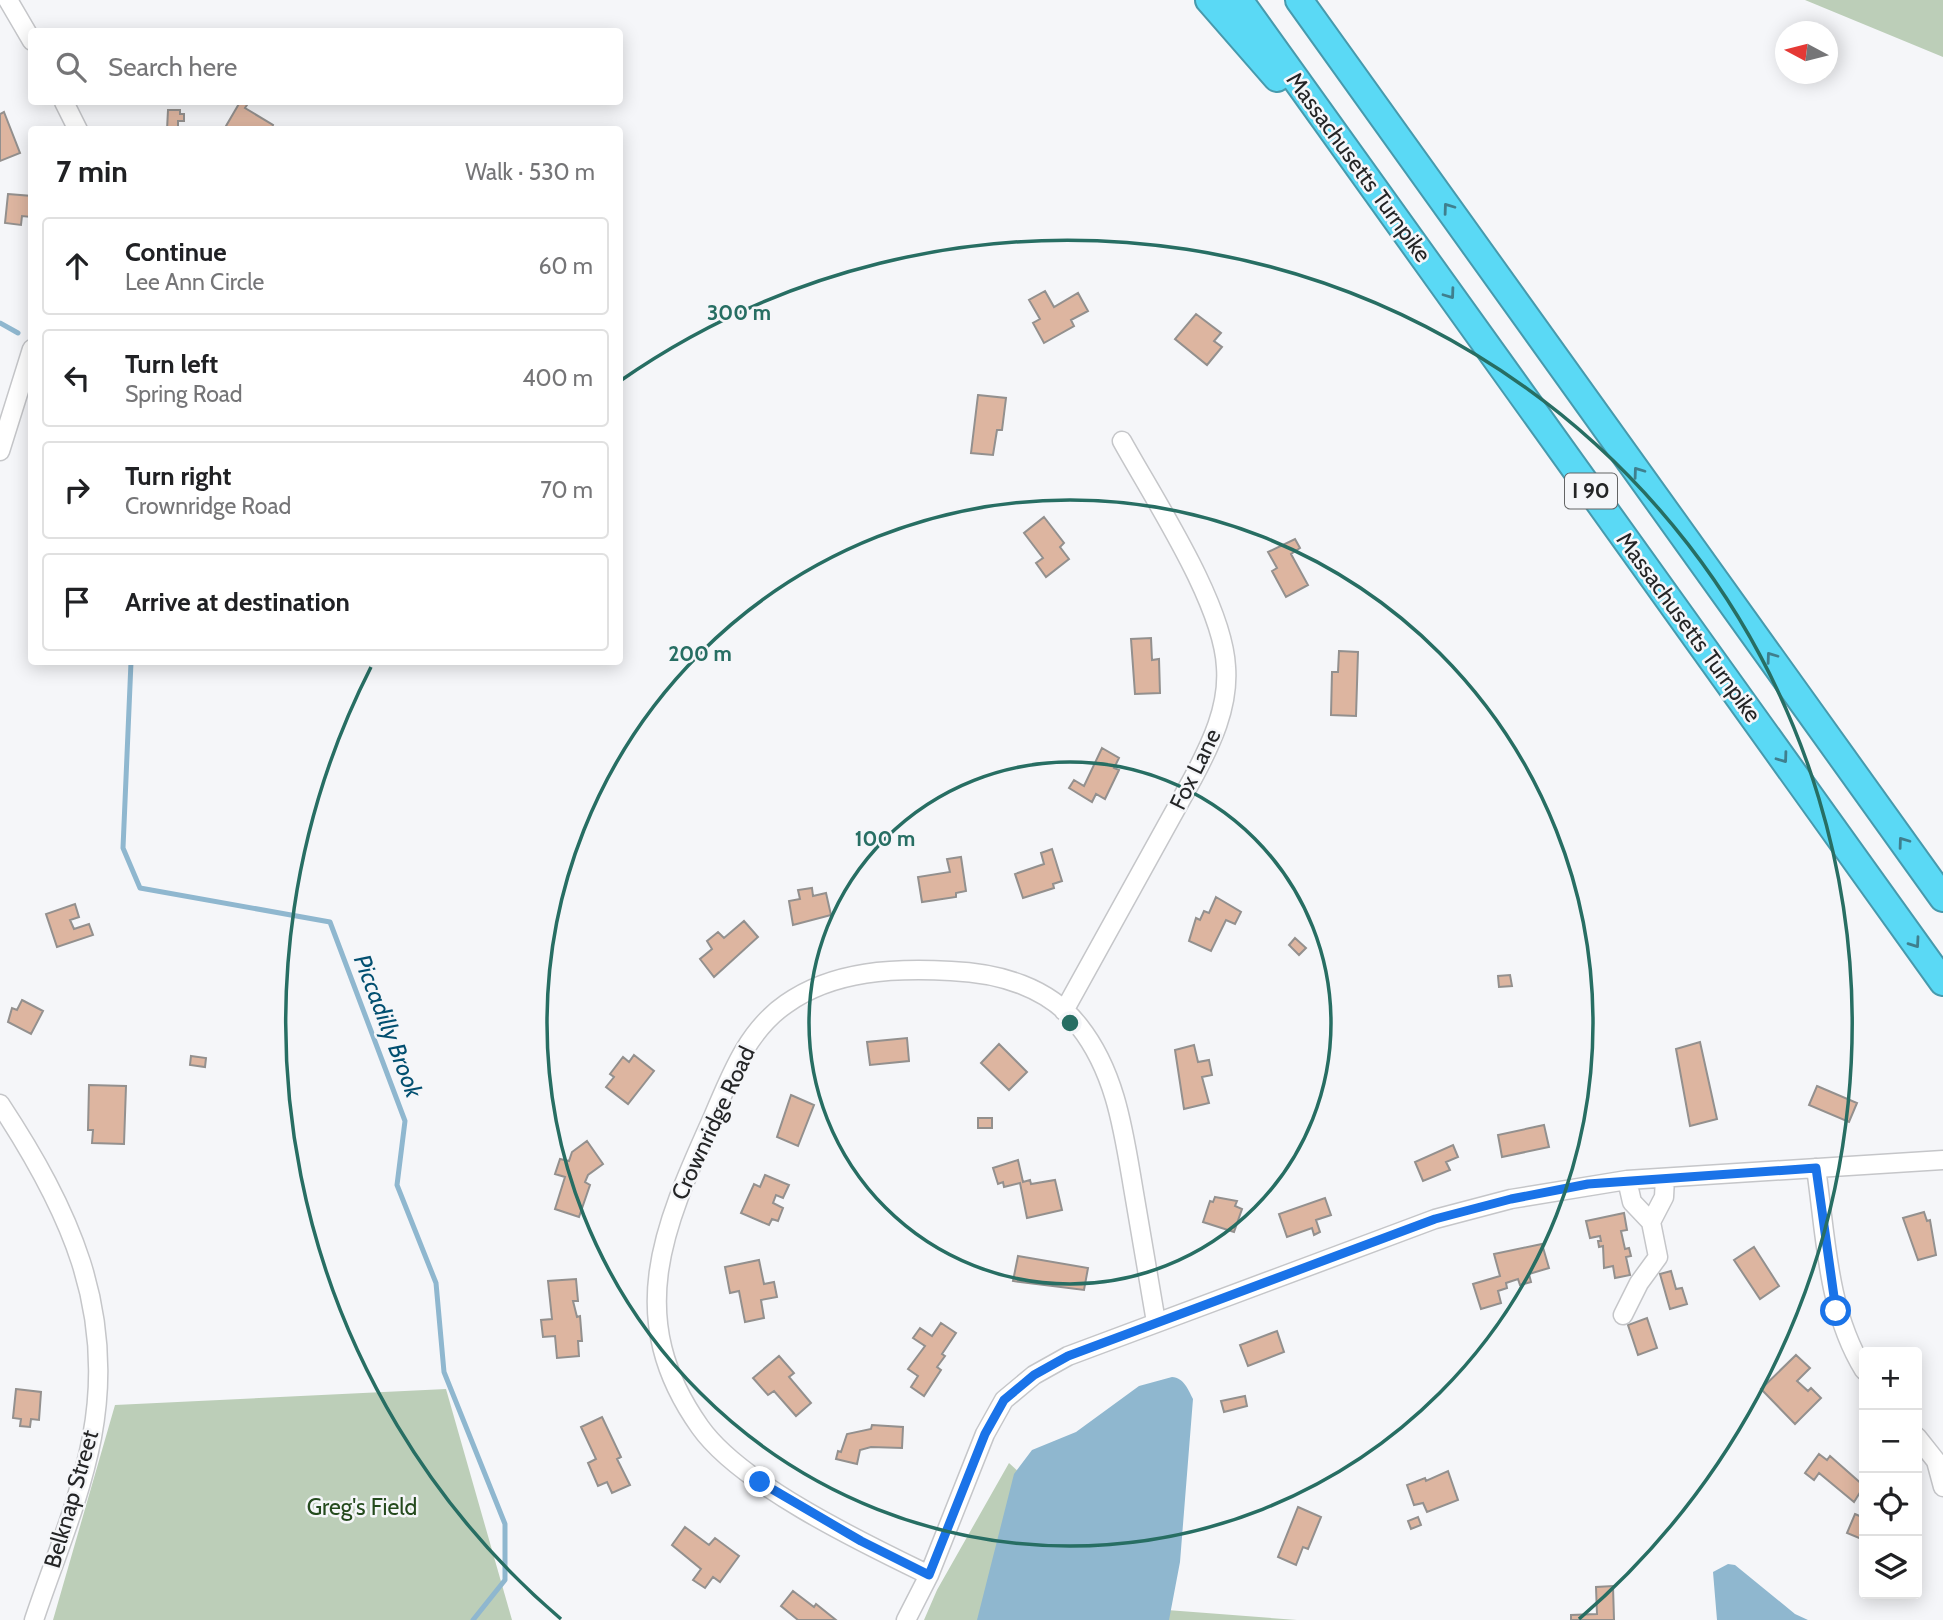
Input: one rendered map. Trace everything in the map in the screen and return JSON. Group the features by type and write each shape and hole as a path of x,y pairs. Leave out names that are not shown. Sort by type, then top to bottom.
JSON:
{"highway":[{"path":"1209,0 1365,176"},
{"name":"Massachusetts Turnpike","path":"1239,0 1943,982"},
{"name":"Massachusetts Turnpike","path":"1299,0 1943,898"}],"street":[{"path":"8,0 28,34"},
{"path":"66,105 76,126"},
{"path":"0,451 28,362"},
{"name":"Fox Lane","path":"1064,1011 1211,744 1223,706 1226,667 1219,629 1205,593 1122,440"},
{"name":"Crownridge Road","path":"929,1575 861,1541 760,1482 728,1458 702,1430 681,1396 666,1360 658,1309 662,1244 673,1207 737,1063 757,1030 786,1004 820,985 858,974 936,970 975,972 1013,981 1049,997 1077,1023 1100,1056 1114,1092 1156,1322"},
{"name":"Belknap Street","path":"0,1104 31,1150 78,1245 95,1309 99,1346 99,1389 92,1439 78,1493 34,1620"},
{"path":"906,1620 929,1575 985,1434 1004,1400 1034,1375 1068,1356 1435,1219 1524,1196 1627,1180 1943,1160"},
{"path":"1816,1168 1836,1311 1859,1362"},
{"path":"1651,1222 1664,1197 1665,1178"},
{"path":"1623,1315 1639,1283 1658,1257 1651,1222 1632,1202 1627,1180"},
{"path":"1922,1443 1936,1461 1943,1487"}],"green space":[{"path":"1805,0 1943,0 1943,57"},
{"name":"Greg's Field","path":"446,1389 512,1620 53,1620 115,1405"},
{"path":"1009,1463 1167,1610 1297,1620 924,1620 937,1590"}],"water":[{"path":"1172,1377 1183,1382 1193,1399 1180,1562 1169,1620 977,1620 1014,1474 1032,1450 1076,1432 1139,1386"},
{"path":"1728,1564 1735,1565 1795,1614 1808,1620 1717,1620 1713,1572"}],"building":[{"path":"238,105 247,105 245,108 273,125 273,126 226,126"},
{"path":"168,110 180,110 180,114 184,114 184,121 178,121 178,126 167,126"},
{"path":"4,112 20,153 0,161 0,114"},
{"path":"8,194 28,196 28,217 22,216 21,225 5,223"},
{"path":"1045,291 1054,307 1078,293 1088,311 1071,320 1074,326 1044,343 1033,323 1040,319 1029,300"},
{"path":"1196,314 1221,333 1214,341 1222,347 1207,365 1175,339"},
{"path":"978,395 1006,398 1002,430 997,430 993,455 971,453"},
{"path":"1044,517 1064,543 1060,547 1069,559 1046,577 1036,563 1043,558 1024,533"},
{"path":"1295,539 1300,548 1291,554 1308,585 1286,597 1272,571 1277,568 1268,552"},
{"path":"1151,638 1152,660 1159,659 1160,693 1135,694 1131,639"},
{"path":"1339,651 1358,652 1356,716 1331,715 1332,672 1338,672"},
{"path":"1102,748 1119,758 1114,768 1119,770 1105,799 1096,794 1092,802 1069,788 1074,780 1084,786"},
{"path":"1052,849 1062,881 1053,884 1054,888 1023,898 1015,874 1044,864 1041,853"},
{"path":"961,857 966,891 956,893 956,897 922,902 918,877 950,872 947,859"},
{"path":"812,888 813,896 826,893 831,915 793,925 789,901 800,899 798,890"},
{"path":"1216,897 1241,912 1235,924 1226,920 1211,951 1189,941 1196,918 1200,920 1204,911 1209,913"},
{"path":"75,904 79,917 70,920 74,929 89,924 93,935 57,947 46,914"},
{"path":"744,921 758,937 714,977 700,959 712,949 707,941 718,932 724,938"},
{"path":"1295,938 1306,948 1299,955 1289,945"},
{"path":"1510,975 1512,986 1499,987 1498,976"},
{"path":"22,1000 43,1011 31,1034 8,1022 12,1008 17,1010"},
{"path":"907,1038 909,1061 870,1065 867,1042"},
{"path":"1700,1042 1717,1119 1690,1126 1676,1049"},
{"path":"999,1044 1027,1072 1009,1090 981,1063"},
{"path":"1194,1045 1198,1062 1209,1060 1212,1075 1202,1077 1209,1103 1184,1109 1175,1050"},
{"path":"634,1055 654,1071 628,1104 606,1087 614,1077 610,1074 623,1057 629,1062"},
{"path":"191,1056 206,1058 205,1067 190,1065"},
{"path":"89,1085 126,1086 124,1144 92,1143 93,1130 88,1130"},
{"path":"1817,1086 1857,1103 1849,1122 1809,1105"},
{"path":"791,1095 814,1105 798,1146 777,1137"},
{"path":"978,1118 992,1118 992,1128 978,1128"},
{"path":"1544,1125 1549,1147 1502,1157 1498,1135"},
{"path":"587,1141 603,1164 588,1175 585,1182 590,1185 579,1217 555,1209 565,1177 555,1174 560,1159 569,1161 572,1152"},
{"path":"1453,1145 1458,1157 1446,1162 1450,1170 1423,1181 1415,1162"},
{"path":"1018,1160 1023,1182 1030,1180 1031,1184 1055,1180 1062,1210 1027,1218 1020,1183 1004,1187 1003,1182 998,1184 993,1168"},
{"path":"765,1175 789,1185 783,1198 776,1195 773,1203 783,1208 778,1221 772,1219 769,1225 741,1213 754,1184 760,1187"},
{"path":"1215,1197 1237,1201 1235,1206 1242,1209 1234,1232 1203,1222 1210,1201 1213,1202"},
{"path":"1325,1198 1331,1215 1316,1220 1320,1232 1314,1235 1312,1228 1287,1237 1279,1214"},
{"path":"1924,1212 1927,1221 1930,1220 1936,1255 1918,1260 1903,1218"},
{"path":"1624,1213 1627,1230 1621,1231 1625,1249 1629,1248 1631,1256 1626,1257 1630,1275 1615,1278 1613,1266 1604,1268 1603,1246 1599,1247 1598,1241 1601,1241 1600,1236 1590,1238 1586,1221"},
{"path":"1542,1244 1549,1268 1529,1274 1531,1282 1520,1285 1518,1279 1506,1283 1507,1288 1498,1291 1501,1303 1481,1309 1473,1284 1500,1276 1494,1254"},
{"path":"1754,1247 1779,1286 1760,1299 1734,1260"},
{"path":"1018,1256 1088,1268 1084,1290 1013,1281"},
{"path":"759,1260 764,1284 774,1282 777,1297 761,1300 764,1318 745,1322 739,1291 730,1293 725,1267"},
{"path":"1671,1271 1676,1289 1682,1288 1687,1304 1670,1309 1660,1274"},
{"path":"576,1279 578,1301 573,1301 577,1317 580,1316 582,1341 578,1341 579,1356 557,1358 555,1336 543,1337 541,1320 552,1319 548,1281"},
{"path":"1647,1318 1657,1348 1638,1355 1628,1325"},
{"path":"941,1323 956,1333 942,1354 945,1356 937,1367 941,1370 924,1396 911,1387 918,1376 908,1369 925,1346 913,1338 920,1328 932,1336"},
{"path":"1277,1331 1284,1352 1248,1366 1240,1345"},
{"path":"1796,1355 1810,1368 1797,1381 1808,1391 1811,1388 1821,1398 1795,1424 1761,1389"},
{"path":"779,1356 794,1373 789,1377 811,1403 796,1416 774,1391 768,1395 753,1378"},
{"path":"16,1389 41,1392 39,1420 31,1419 30,1427 20,1426 21,1419 13,1418"},
{"path":"1245,1396 1247,1406 1224,1412 1221,1401"},
{"path":"602,1417 621,1457 617,1459 630,1485 612,1493 607,1482 598,1486 588,1463 596,1459 581,1427"},
{"path":"872,1425 903,1427 902,1448 871,1447 860,1450 857,1464 836,1459 847,1434 871,1429"},
{"path":"1819,1454 1827,1460 1830,1456 1859,1482 1859,1494 1854,1502 1819,1473 1814,1480 1805,1473"},
{"path":"1448,1471 1458,1500 1427,1512 1423,1503 1414,1505 1407,1485 1425,1478 1426,1481"},
{"path":"1298,1507 1321,1517 1308,1549 1303,1547 1296,1565 1278,1557"},
{"path":"1855,1514 1859,1516 1859,1538 1847,1533"},
{"path":"1418,1517 1421,1525 1411,1529 1408,1521"},
{"path":"685,1527 709,1545 715,1538 739,1556 720,1582 713,1577 705,1588 693,1580 701,1569 672,1545"},
{"path":"1613,1586 1614,1620 1571,1620 1571,1615 1597,1614 1596,1587"},
{"path":"793,1591 836,1620 798,1620 781,1606"}],"waterway":[{"name":"Piccadilly Brook","path":"0,323 18,333"},
{"name":"Piccadilly Brook","path":"131,665 123,848 140,888 330,922 405,1121 397,1185 436,1283 444,1372 505,1524 505,1580 473,1620"}],"route":[{"path":"760,1482 861,1541 929,1575 985,1434 1004,1400 1034,1375 1068,1356 1104,1341 1435,1219 1511,1199 1588,1184 1816,1168 1836,1311"}]}
